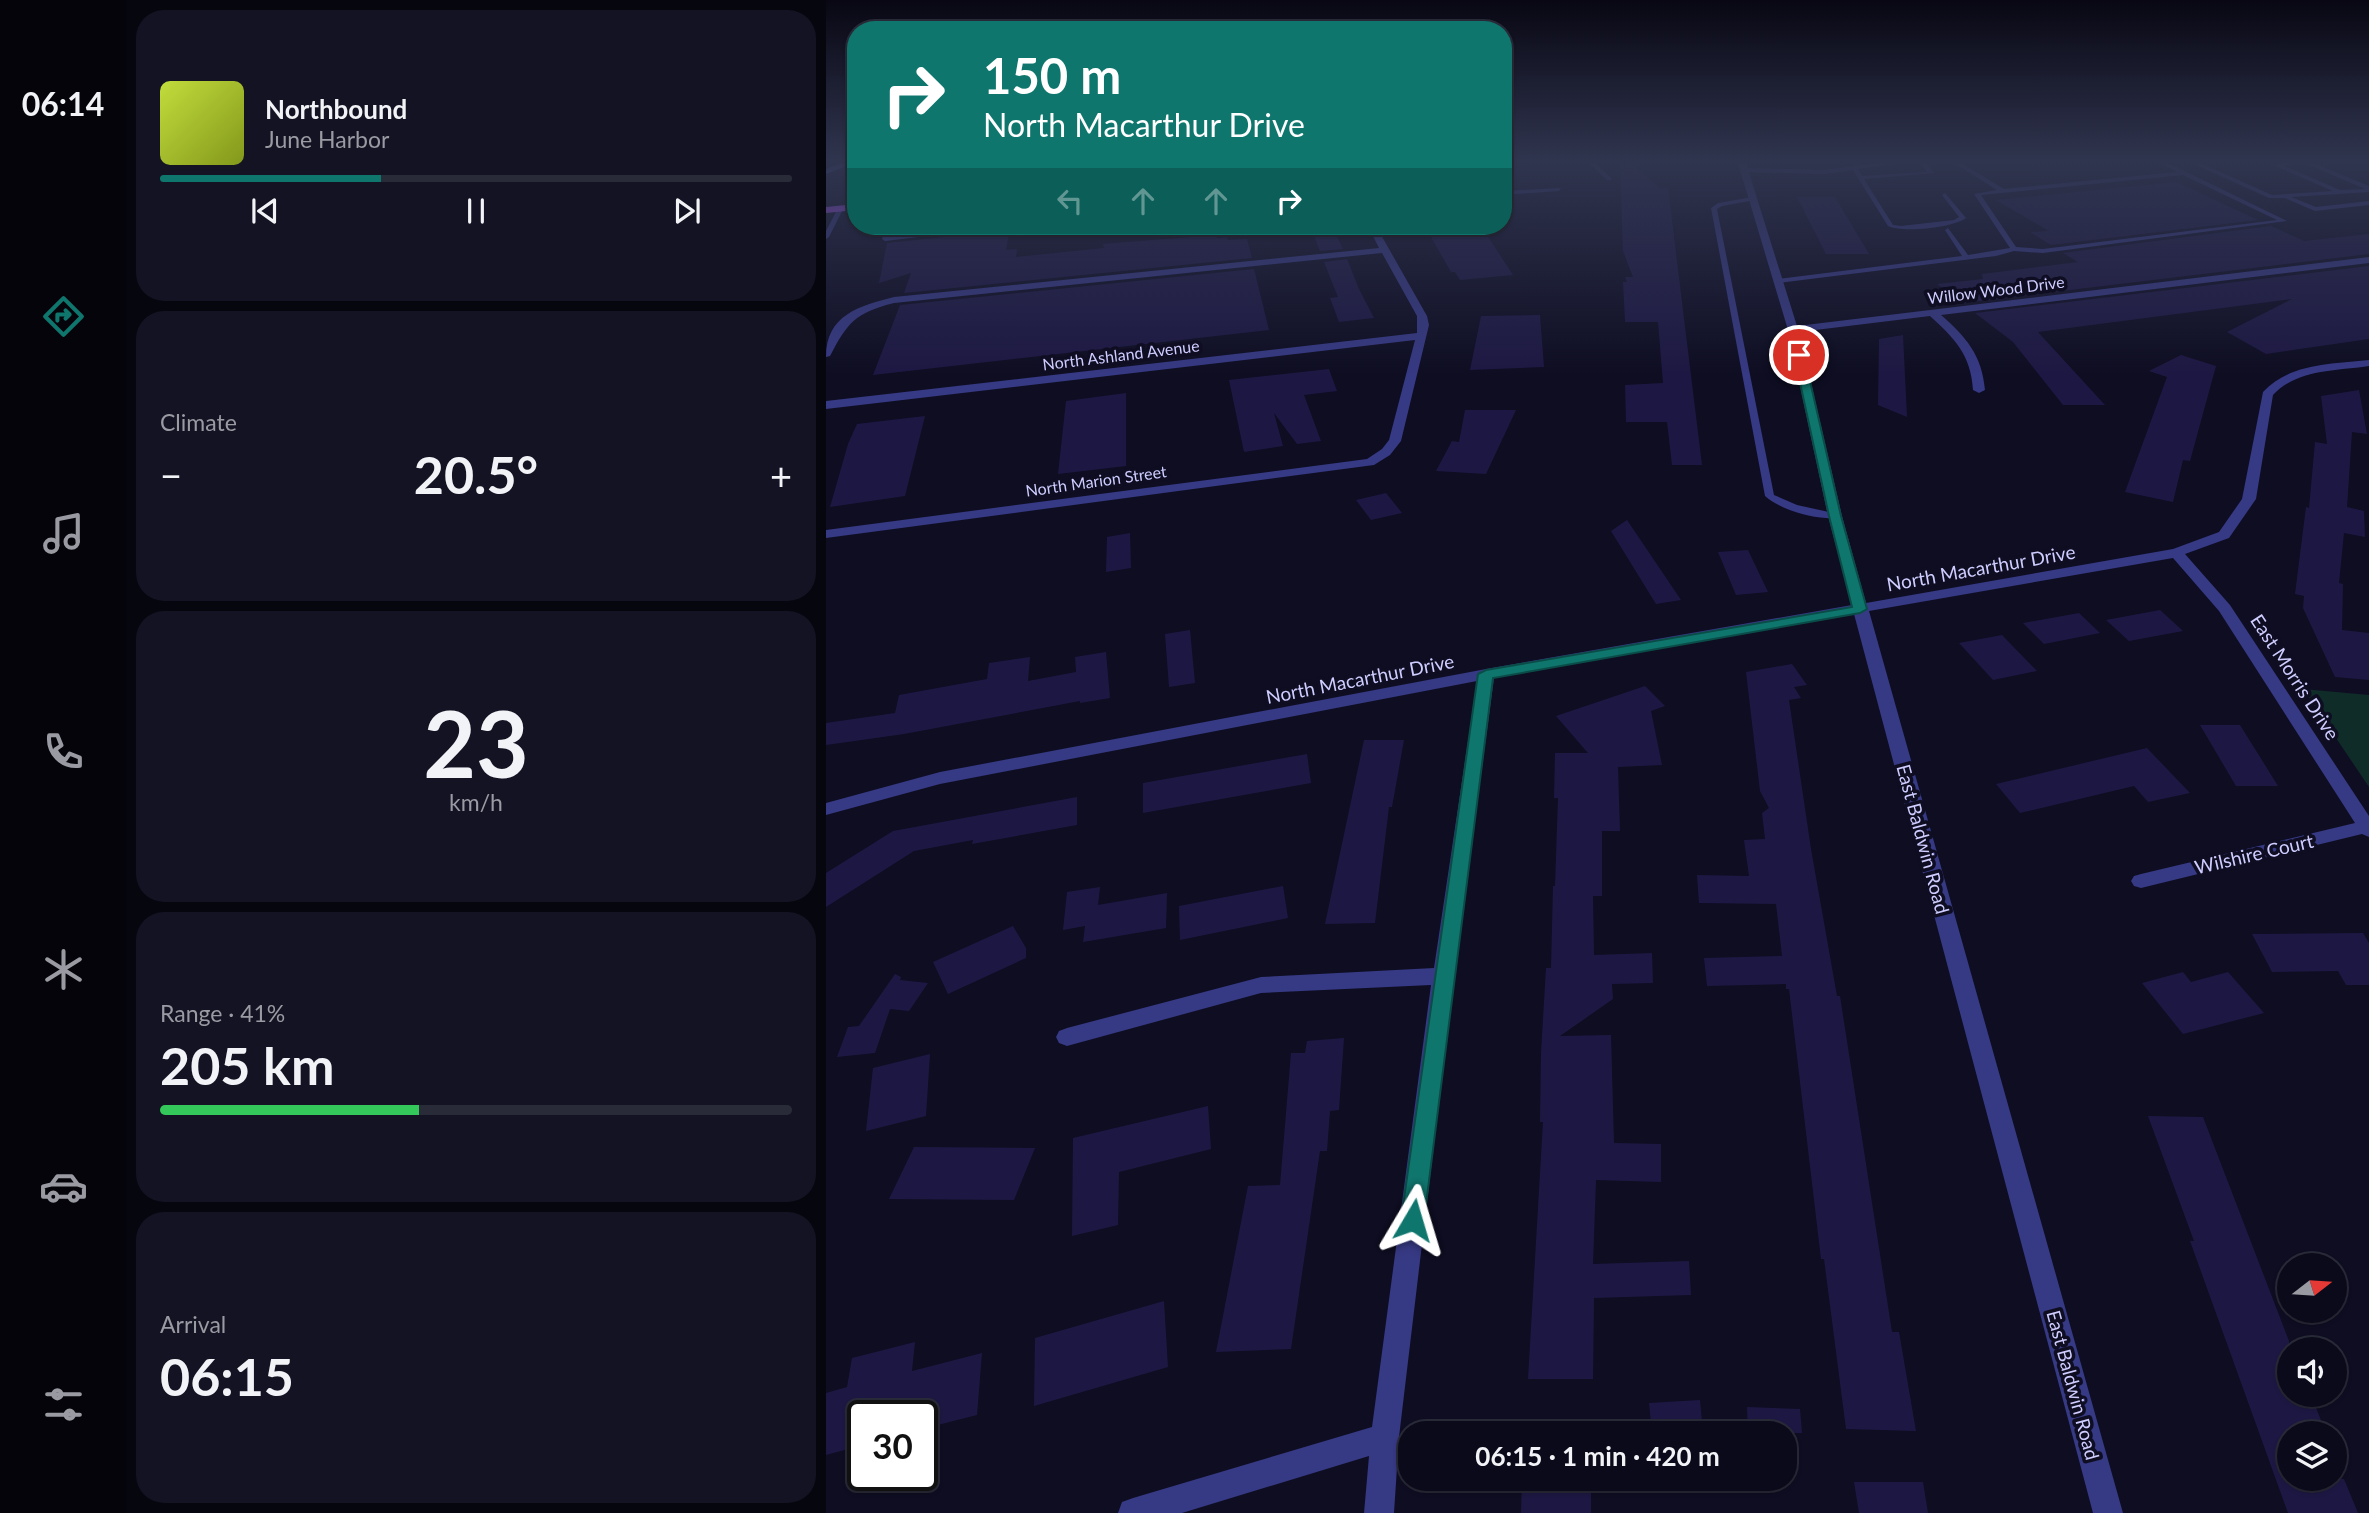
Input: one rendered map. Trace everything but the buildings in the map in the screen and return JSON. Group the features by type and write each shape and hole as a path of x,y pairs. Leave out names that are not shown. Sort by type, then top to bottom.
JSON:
{"street":[{"name":"East Baldwin Road","path":"1763,234 1793,330 1835,516 1860,609 2108,1513"},
{"path":"1377,235 1422,316 1424,325 1420,336"},
{"path":"826,354 841,322 856,312 878,304 930,295 1385,250"},
{"name":"Willow Wood Drive","path":"1793,330 2369,260"},
{"path":"1933,314 1964,340 1979,368 1979,390"},
{"name":"North Ashland Avenue","path":"826,405 1420,336"},
{"name":"North Marion Street","path":"826,534 1370,462 1386,452 1395,441 1420,336"},
{"name":"North Macarthur Drive","path":"826,809 940,778 1486,674 2176,553 2224,535 2249,499 2267,394 2275,383 2298,374 2369,363"},
{"name":"East Morris Drive","path":"2176,553 2225,608 2368,829"},
{"path":"1379,1513 1385,1437 1443,976 1486,674"},
{"name":"Wilshire Court","path":"2141,881 2368,829"},
{"path":"1067,1037 1261,985 1443,976"},
{"path":"1133,1513 1385,1437"}],"lane":[{"path":"1719,234 1770,496 1780,503 1835,516"},
{"path":"1950,234 1966,257"},
{"path":"2004,234 2014,249"},
{"path":"1777,281 2014,249 2056,250 2181,234"},
{"path":"887,235 885,239 930,235"}],"green space":[{"path":"2303,689 2369,695 2369,787"}],"route":[{"path":"1413,1220 1443,976 1486,674 1860,609 1835,516 1799,355"}]}
